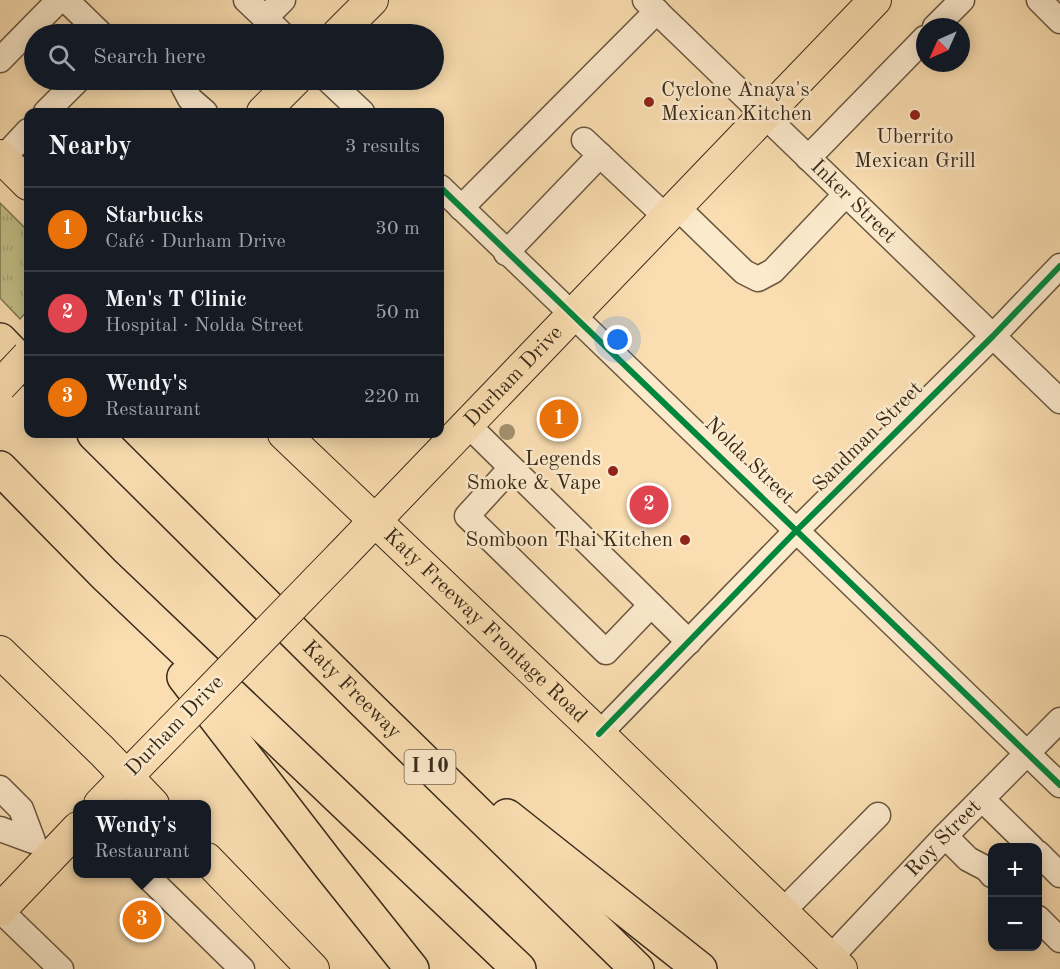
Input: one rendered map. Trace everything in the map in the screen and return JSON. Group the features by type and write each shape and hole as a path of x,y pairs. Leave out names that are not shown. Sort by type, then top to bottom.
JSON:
{"highway":[{"path":"0,340 24,365"},
{"name":"Katy Freeway","path":"98,438 637,969"},
{"path":"0,468 104,574 519,969"},
{"path":"104,574 328,865 412,969"},
{"path":"365,703 700,969"}],"main road":[{"path":"348,24 372,0"},
{"name":"Durham Drive","path":"104,800 573,317 875,0"},
{"path":"1,157 24,180"},
{"path":"0,386 24,360"},
{"name":"Katy Freeway Frontage Road","path":"288,438 599,734 835,964"},
{"path":"0,652 149,800"},
{"path":"0,910 41,849 73,831"},
{"path":"211,863 314,969"}],"street":[{"path":"35,24 59,0"},
{"path":"66,0 91,24"},
{"path":"246,0 272,24"},
{"path":"275,24 283,0"},
{"path":"944,18 962,0"},
{"path":"1039,0 1060,21"},
{"path":"461,208 651,6"},
{"name":"Inker Street","path":"651,6 1060,401"},
{"path":"0,60 24,36"},
{"path":"808,158 916,47"},
{"path":"50,108 68,90"},
{"path":"185,90 190,99 200,108"},
{"path":"339,90 358,108"},
{"path":"1,157 24,135"},
{"path":"506,253 592,147 744,272 758,279 773,271 846,194"},
{"name":"Nolda Street","path":"444,192 1060,785"},
{"name":"Sandman Street","path":"599,734 797,530 993,336 1060,266"},
{"path":"468,425 688,642"},
{"path":"511,468 467,516 606,652 651,605"},
{"name":"Roy Street","path":"835,964 945,836 1060,720"},
{"path":"0,788 21,808 41,849"},
{"path":"982,799 1027,843"},
{"path":"782,912 878,814"},
{"path":"0,829 41,849"},
{"path":"945,836 968,859 988,870"},
{"path":"1042,857 1060,875"},
{"path":"150,878 242,969"},
{"path":"0,910 51,966"},
{"path":"1042,922 1060,940"}],"green space":[{"path":"0,203 24,227 24,314 20,319 0,298"}],"cycle path":[{"path":"444,191 1060,785"},
{"path":"599,734 797,530 993,336 1060,266"}],"place":[{"name":"Cyclone Anaya's Mexican Kitchen","path":"649,102"},
{"name":"Uberrito Mexican Grill","path":"915,115"},
{"name":"Starbucks","path":"559,419"},
{"name":"Legends Smoke & Vape","path":"613,471"},
{"name":"Men's T Clinic","path":"649,505"},
{"name":"Somboon Thai Kitchen","path":"685,540"},
{"name":"Wendy's","path":"142,920"}]}
